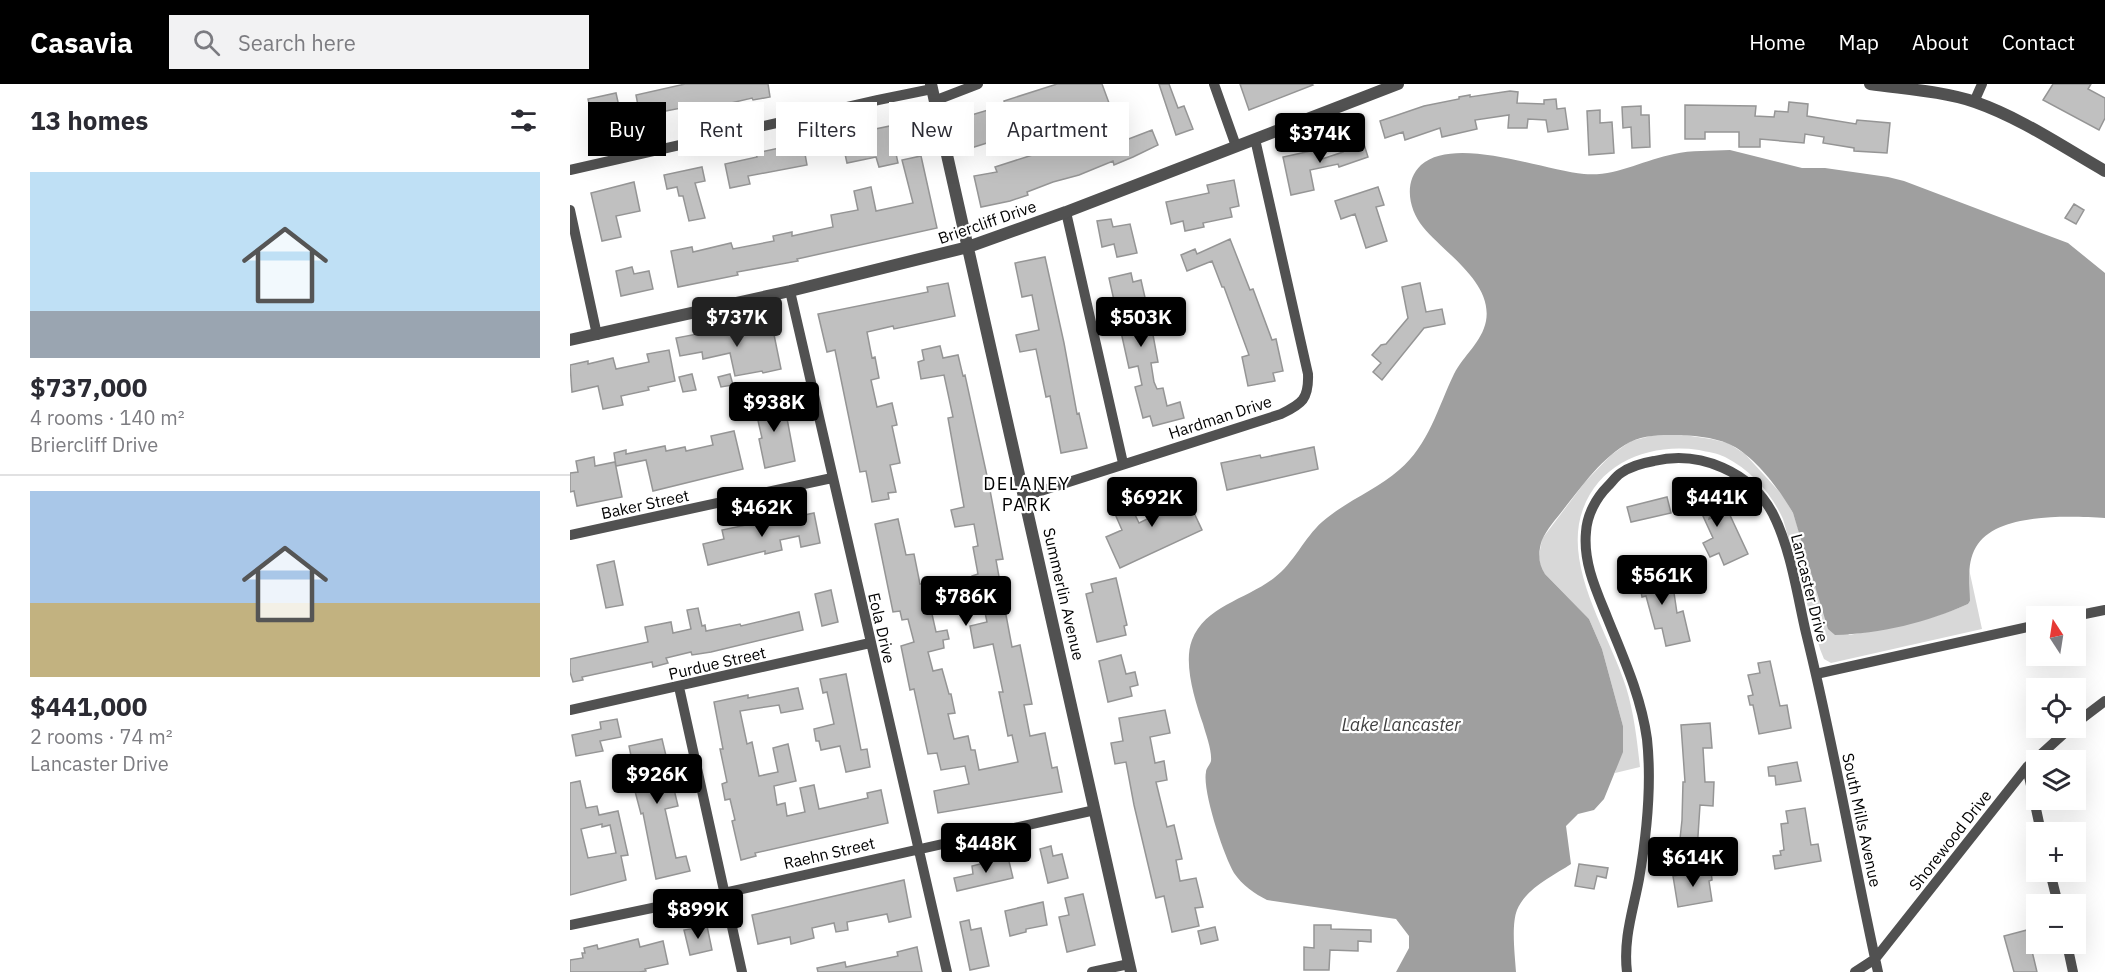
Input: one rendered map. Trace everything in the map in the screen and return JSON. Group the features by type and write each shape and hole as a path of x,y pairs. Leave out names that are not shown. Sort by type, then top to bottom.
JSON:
{"street":[{"path":"570,170 857,104 978,84"},
{"path":"1214,84 1236,146"},
{"name":"Briercliff Drive","path":"570,340 790,291 968,248 1398,84"},
{"path":"1870,84 1950,96 1974,102 2018,122 2105,171"},
{"path":"1974,102 1982,84"},
{"name":"Summerlin Avenue","path":"932,91 1130,968"},
{"name":"Hardman Drive","path":"1025,496 1281,414 1306,398 1309,388 1307,370 1255,139"},
{"path":"570,210 597,335"},
{"path":"1066,212 1123,463"},
{"name":"Eola Drive","path":"790,291 946,972"},
{"name":"Lancaster Drive","path":"1627,972 1626,938 1645,843 1650,778 1647,739 1641,709 1632,680 1592,580 1586,554 1586,531 1591,510 1604,490 1621,473 1637,464 1664,458 1692,458 1718,465 1742,478 1758,493 1772,512 1782,535 1816,674"},
{"name":"Baker Street","path":"570,535 832,478"},
{"path":"2086,614 2105,610"},
{"path":"1816,674 2026,627"},
{"name":"Purdue Street","path":"570,710 870,643"},
{"name":"South Mills Avenue","path":"1816,674 1878,972"},
{"path":"679,687 742,972"},
{"path":"2086,716 2105,702"},
{"name":"Shorewood Drive","path":"2046,750 2059,738"},
{"name":"Shorewood Drive","path":"1854,972 1875,959 2026,768"},
{"name":"Raehn Street","path":"570,925 1095,810"},
{"path":"2069,954 2073,972"},
{"path":"1092,972 1130,968"}],"shaded area":[{"path":"1655,435 1684,435 1711,439 1728,443 1745,454 1784,497 1793,513 1814,577 1849,635 1895,627 1968,604 1970,601 1969,569 1982,629 1831,663 1824,659 1820,649 1783,519 1773,500 1752,475 1725,457 1699,450 1663,450 1630,459 1615,467 1591,492 1583,509 1578,531 1578,553 1583,576 1626,687 1635,727 1640,767 1615,773 1623,726 1602,649 1589,619 1545,574 1540,567 1539,556 1542,539 1585,482 1611,455 1631,441"}],"water":[{"name":"Lake Lancaster","path":"1730,150 1802,168 1825,168 1904,181 2068,243 2105,273 2105,518 2054,517 2016,522 2000,527 1986,536 1973,554 1968,604 1903,626 1835,635 1828,629 1793,513 1774,484 1748,456 1729,444 1688,435 1646,437 1620,448 1593,472 1552,524 1542,540 1539,553 1545,574 1589,619 1602,649 1623,726 1623,752 1604,799 1594,810 1578,814 1566,826 1571,864 1533,889 1521,902 1515,916 1516,972 1396,972 1409,948 1409,936 1396,919 1267,900 1249,889 1234,873 1220,839 1207,793 1206,772 1211,757 1189,671 1192,640 1206,619 1281,572 1322,522 1381,484 1409,460 1432,425 1458,367 1481,336 1486,321 1486,307 1475,281 1423,227 1414,213 1410,188 1415,172 1421,165 1436,157 1455,153 1476,154 1584,174 1596,174 1618,171 1681,153"}],"building":[{"path":"685,84 768,84 770,97 735,102 678,102 678,109 666,111 666,102 637,102 636,95"},
{"path":"1057,84 1102,84 1109,102 1004,102"},
{"path":"1159,84 1169,84 1178,108 1184,106 1193,129 1176,135"},
{"path":"1240,84 1312,84 1313,85 1249,110"},
{"path":"2053,84 2091,84 2088,89 2105,98 2105,118 2099,130 2043,100"},
{"path":"1518,92 1517,103 1544,104 1544,100 1556,99 1557,109 1565,108 1568,129 1548,132 1546,120 1528,119 1527,128 1508,128 1509,115 1475,120 1477,129 1442,137 1440,128 1405,140 1403,132 1385,138 1380,121 1424,106 1459,99 1459,97"},
{"path":"616,93 618,102 589,102 588,99"},
{"path":"1789,102 1808,104 1807,116 1856,124 1857,120 1890,123 1887,153 1854,151 1854,148 1823,143 1824,137 1805,134 1804,143 1760,139 1760,147 1739,147 1739,132 1705,132 1705,139 1685,139 1685,105 1756,106 1755,116 1774,117 1775,111 1788,112"},
{"path":"1641,106 1641,115 1649,115 1650,147 1632,148 1631,127 1623,128 1622,107"},
{"path":"1600,110 1600,123 1612,122 1614,153 1589,155 1587,111"},
{"path":"986,111 986,143 974,147 974,114"},
{"path":"889,126 889,156 896,156 898,163 879,167 876,157 847,163 845,156 877,156 877,129"},
{"path":"1152,130 1158,145 1114,165 1113,161 1027,192 1028,195 981,207 974,176 997,172 995,167 1029,156 1129,156 1129,139"},
{"path":"1361,135 1368,157 1339,167 1338,164 1310,170 1314,190 1291,195 1283,157 1320,149 1322,159 1343,152 1339,142"},
{"path":"776,149 776,156 805,156 807,165 748,176 750,184 730,188 725,164 764,156 764,151"},
{"path":"921,156 937,228 678,287 671,251 692,247 693,252 731,243 733,249 774,241 773,236 792,232 792,236 833,227 831,215 858,210 854,191 871,187 876,211 913,203 902,160"},
{"path":"702,167 705,181 695,183 705,218 689,221 683,196 679,196 677,187 667,189 664,175"},
{"path":"1234,180 1239,206 1230,208 1232,217 1203,223 1204,227 1185,231 1183,221 1171,224 1166,202 1209,193 1207,185"},
{"path":"634,182 640,211 616,216 621,237 602,241 591,193"},
{"path":"1378,187 1384,205 1376,207 1387,241 1366,248 1355,214 1341,219 1335,201"},
{"path":"2074,204 2084,210 2076,224 2065,218"},
{"path":"1111,219 1113,227 1130,224 1137,253 1117,257 1114,244 1102,247 1097,221"},
{"path":"1230,239 1250,290 1253,289 1272,340 1276,339 1283,371 1273,373 1275,381 1248,386 1242,357 1249,355 1212,261 1187,271 1181,255 1195,249 1197,254"},
{"path":"1045,257 1077,414 1079,413 1087,448 1061,453 1050,396 1046,397 1036,349 1020,352 1016,335 1039,330 1032,295 1022,297 1015,263"},
{"path":"632,267 634,274 649,271 653,289 621,296 616,271"},
{"path":"1131,273 1133,282 1141,280 1151,324 1158,362 1151,363 1154,382 1157,389 1163,388 1167,406 1180,402 1184,418 1153,426 1150,416 1143,418 1135,387 1142,385 1138,366 1129,368 1109,278"},
{"path":"948,283 955,316 894,329 893,326 867,332 879,378 871,380 877,407 892,403 897,425 892,426 900,463 890,465 896,492 888,493 889,499 872,502 866,471 860,472 835,350 827,352 818,314 928,292 927,287"},
{"path":"1420,283 1426,312 1442,309 1445,324 1424,328 1382,380 1373,372 1381,363 1372,355 1381,345 1386,344 1408,318 1402,287"},
{"path":"771,320 781,369 735,376 730,353 703,359 702,352 680,356 676,338 718,330 719,334 753,327 752,324"},
{"path":"940,346 943,358 958,355 963,376 965,375 1003,559 996,560 1012,647 1020,645 1032,704 1024,705 1030,736 1045,733 1052,768 1057,767 1062,792 938,813 934,791 969,784 965,766 941,770 937,753 928,754 914,689 910,690 901,646 914,642 908,619 902,620 900,611 893,612 875,524 898,519 906,555 914,554 920,584 925,583 936,632 947,630 949,639 943,640 944,648 928,652 933,671 942,669 949,694 951,694 955,713 948,714 954,739 968,736 971,750 975,750 979,770 1018,762 1012,735 1008,736 999,692 1003,692 993,644 974,648 970,626 987,622 983,603 978,604 972,576 978,574 973,547 978,546 974,524 955,527 951,510 964,507 948,418 953,417 944,375 921,379 918,362 924,360 922,350"},
{"path":"669,350 675,381 621,396 623,405 603,409 598,386 572,392 570,365 588,361 588,364 613,358 616,369 649,362 647,354"},
{"path":"692,374 696,390 683,392 679,377"},
{"path":"730,374 733,385 721,387 718,377"},
{"path":"783,397 795,461 765,468 759,439 762,438 754,403"},
{"path":"734,431 743,469 653,491 646,460 616,466 614,453 626,450 626,454 665,446 666,451 685,447 686,451 713,445 711,436"},
{"path":"1314,447 1318,469 1227,490 1221,463 1260,455 1261,458"},
{"path":"594,457 595,466 615,462 622,497 577,506 574,491 570,492 570,473 578,472 576,461"},
{"path":"1173,480 1182,502 1188,500 1202,530 1120,568 1106,537 1122,530 1112,507 1128,500 1139,523 1168,509 1158,488"},
{"path":"1684,488 1715,496 1709,519 1728,511 1748,554 1724,565 1719,553 1710,557 1703,543 1713,538 1702,514 1688,511 1690,502 1681,500"},
{"path":"1667,497 1671,513 1631,522 1627,507"},
{"path":"814,513 820,543 801,547 799,536 780,540 782,550 765,554 765,551 708,565 703,544 724,539 722,530"},
{"path":"614,561 623,605 606,608 597,565"},
{"path":"1660,567 1664,587 1673,586 1677,613 1683,611 1690,641 1666,646 1662,628 1655,629 1646,596 1642,597 1639,581 1632,582 1631,572"},
{"path":"1116,578 1127,625 1124,626 1126,635 1097,642 1086,594 1093,592 1091,584"},
{"path":"831,590 838,622 822,626 815,594"},
{"path":"698,608 702,626 705,625 706,631 740,624 741,626 799,612 803,630 711,652 692,655 691,652 666,658 668,663 653,667 652,662 582,677 583,680 573,682 570,659 648,642 645,627 671,622 673,633 691,629 687,610"},
{"path":"1121,655 1126,674 1135,672 1138,685 1130,687 1132,696 1108,702 1099,661"},
{"path":"1770,661 1780,706 1787,705 1791,728 1759,734 1753,705 1750,705 1748,696 1753,695 1748,675 1760,673 1758,663"},
{"path":"846,674 861,750 867,749 870,767 846,772 840,746 821,750 819,741 816,741 814,729 834,724 827,692 823,693 820,679"},
{"path":"798,688 803,709 781,713 779,705 740,711 747,744 752,742 759,776 778,772 773,748 788,744 796,781 774,786 777,805 785,803 787,816 805,812 800,788 814,785 819,809 868,798 867,793 881,790 888,823 755,853 756,856 741,860 732,821 735,820 730,799 725,800 722,784 727,782 714,702"},
{"path":"1165,710 1170,733 1150,737 1155,763 1164,761 1167,780 1156,782 1167,827 1174,825 1182,859 1176,860 1180,881 1196,878 1203,907 1195,908 1199,926 1172,932 1164,896 1156,898 1126,762 1115,764 1111,743 1123,741 1119,718"},
{"path":"617,719 621,737 600,741 603,751 576,756 572,735 601,729 600,722"},
{"path":"1710,723 1712,748 1703,748 1705,782 1714,782 1713,806 1700,805 1697,851 1682,850 1683,839 1680,839 1683,782 1685,782 1681,725"},
{"path":"662,739 678,806 665,809 676,858 686,856 690,871 656,879 643,813 641,814 631,776 635,775 629,746"},
{"path":"1797,762 1801,781 1776,785 1775,776 1769,776 1768,767"},
{"path":"580,781 586,808 597,806 599,815 618,811 628,855 621,856 626,880 570,895 570,783","holes":["602,824 602,827 610,825 616,853 588,858 581,829"]},
{"path":"1805,808 1811,845 1818,844 1821,861 1775,869 1773,856 1781,855 1780,851 1784,850 1781,824 1788,823 1786,811"},
{"path":"1051,846 1053,856 1062,854 1068,878 1048,883 1040,849"},
{"path":"1008,857 1013,878 957,891 954,878 973,874 972,866"},
{"path":"1579,864 1608,868 1606,878 1597,876 1594,889 1575,886"},
{"path":"1711,870 1712,880 1709,881 1712,901 1678,907 1673,876"},
{"path":"904,880 911,917 889,922 887,914 847,922 848,930 836,932 834,923 812,928 814,938 791,944 790,937 758,944 752,915"},
{"path":"1083,894 1095,945 1067,952 1059,917 1069,915 1065,898"},
{"path":"1043,902 1047,925 1026,929 1026,932 1010,936 1005,911"},
{"path":"969,920 971,930 981,928 989,966 970,970 960,922"},
{"path":"1314,925 1331,925 1331,929 1371,930 1371,942 1358,941 1358,951 1330,950 1329,970 1304,970 1304,947 1314,948"},
{"path":"707,926 712,950 690,955 684,930"},
{"path":"1215,927 1218,940 1201,944 1198,931"},
{"path":"2026,930 2026,954 2033,954 2037,972 2014,972 2004,936"},
{"path":"638,939 640,947 663,941 668,964 639,972 570,972 570,960 583,958 584,948 597,945 598,949"},
{"path":"917,947 922,972 818,972 817,968 845,962 846,967 898,956 897,952"}],"district":[{"name":"DELANEY PARK","path":"1027,493"}]}
